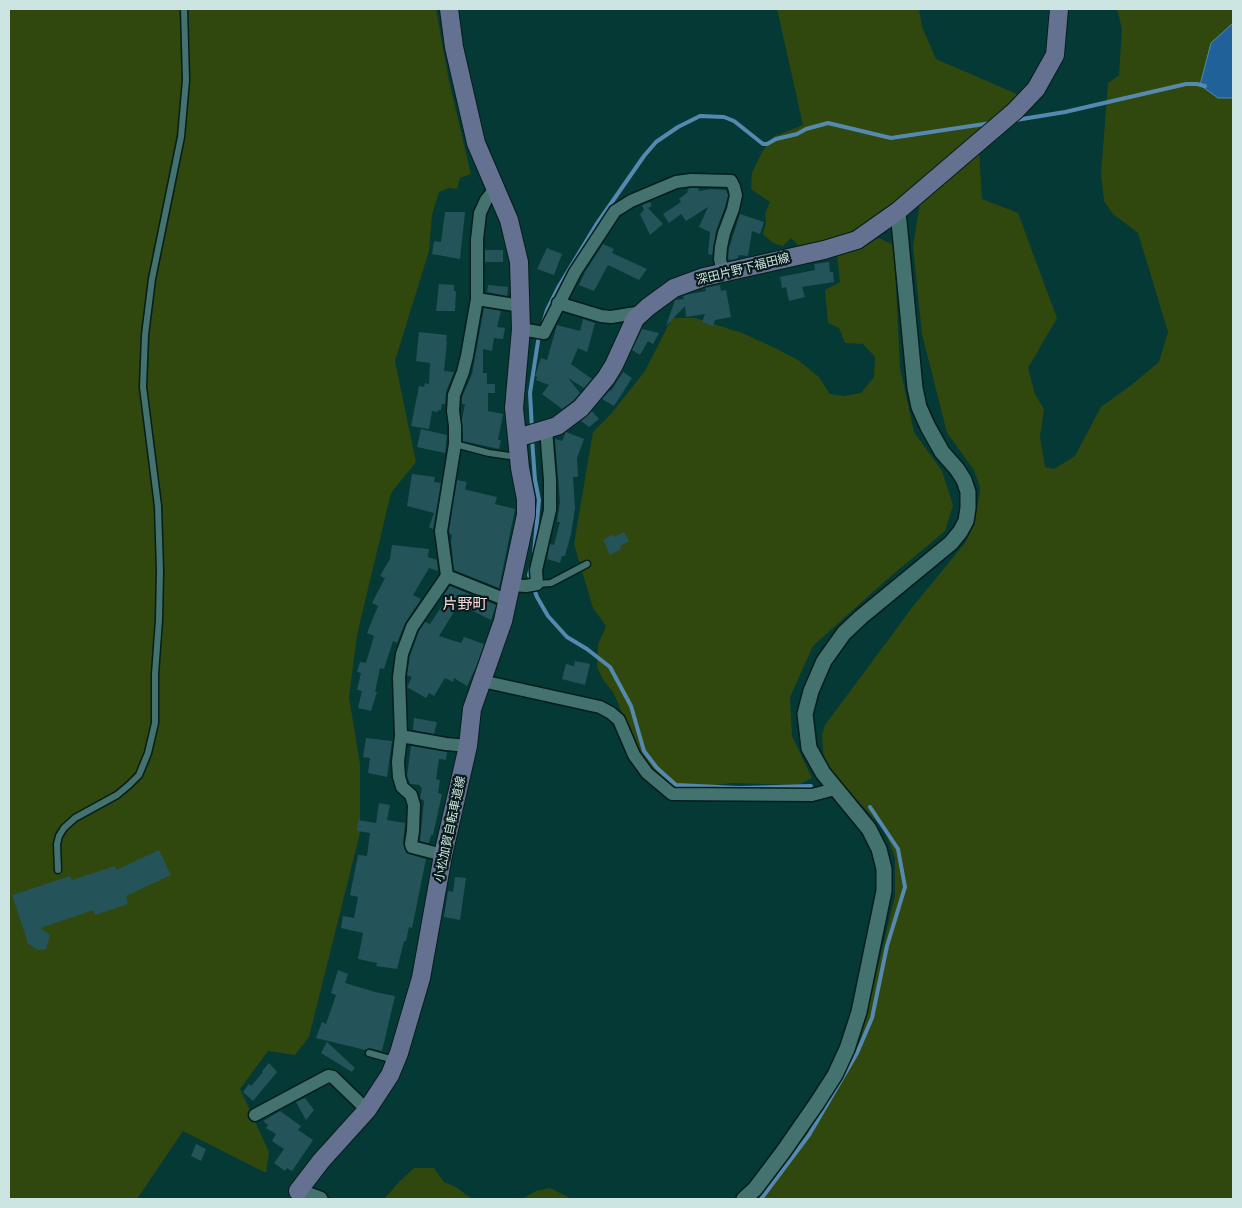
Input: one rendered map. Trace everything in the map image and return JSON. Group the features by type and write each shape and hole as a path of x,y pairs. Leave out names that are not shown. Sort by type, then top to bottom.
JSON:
{"main road":[{"path":"449,9 454,47 476,143 509,220 519,262 521,329 514,408 517,438"},
{"name":"深田片野下福田線","path":"517,438 558,426 571,417 593,394 614,366 626,335 635,319 674,288 704,277 824,250 856,240 898,211 1015,111 1036,89 1055,55 1059,9"},
{"name":"小松加賀自転車道線","path":"298,1190 320,1161 367,1110 390,1075 420,978 443,855 468,746 472,709 510,593 526,515 526,499 517,438"}],"street":[{"path":"521,329 544,333 575,272 615,211 631,201 676,182 691,180 731,181 736,195 721,247 720,259 723,273"},
{"path":"443,855 412,847 411,844 414,830 414,805 411,795 402,787 399,777 398,762 401,736 399,677 402,654 412,627 447,576 441,531 456,426 453,411 454,395 467,356 477,299 477,240 480,213 486,200 495,188"},
{"path":"744,1199 783,1152 835,1074 847,1050 859,1012 884,891 884,869 879,849 869,829 823,774 809,748 805,714 811,691 824,662 844,632 951,543 966,521 968,492 964,480 942,452 928,427 919,407 914,388 898,211"},
{"path":"477,299 521,306"},
{"path":"558,303 600,316 611,317 642,312"},
{"path":"447,576 510,593 526,586 537,584 536,570 550,510 546,429"},
{"path":"482,681 600,707 611,713 619,720 634,755 647,773 672,794 812,795 835,788"},
{"path":"401,736 468,746"},
{"path":"255,1115 328,1076 332,1077 367,1110"},
{"path":"298,1190 320,1199"}],"lane":[{"path":"58,870 57,844 64,828 75,818 117,794 139,774 148,753 155,723 155,674 160,571 158,506 143,387 145,335 152,279 181,137 186,80 184,9"},
{"path":"454,444 490,453 519,457"},
{"path":"537,584 552,583 587,564"},
{"path":"368,1054 396,1060"}],"green space":[{"path":"9,9 436,9 449,81 471,174 460,178 457,189 449,188 439,192 432,215 429,251 395,361 416,462 391,493 357,635 349,697 360,764 360,833 309,1037 295,1055 268,1051 240,1089 269,1152 266,1173 183,1131 137,1199 9,1199"},
{"path":"777,9 919,9 922,27 936,59 1017,94 1017,99 978,136 879,215 835,241 802,249 791,238 783,246 773,243 763,234 766,223 765,214 770,202 751,189 752,173 762,152 773,137 803,125"},
{"path":"1117,9 1233,9 1233,1199 755,1199 773,1180 831,1094 860,1041 895,896 895,858 885,831 824,763 822,735 825,725 914,605 965,543 974,525 979,498 980,487 974,470 947,433 922,334 913,247 920,203 979,149 982,199 1018,213 1057,318 1028,368 1035,394 1044,409 1040,437 1045,467 1054,469 1075,456 1101,407 1159,362 1168,332 1138,233 1113,214 1104,201 1101,174 1108,83 1119,75 1122,29"},
{"path":"879,238 894,245 900,368 914,432 942,471 953,505 945,531 884,582 813,646 790,697 792,736 812,778 798,785 733,783 686,788 670,784 652,770 640,754 613,692 604,681 597,667 598,645 606,626 593,608 574,544 593,432 611,414 645,371 672,318 695,318 742,333 771,346 798,360 819,377 830,394 844,396 861,393 874,377 875,357 863,344 845,343 839,328 828,323 825,290 840,282 837,255"},
{"path":"414,1168 434,1168 444,1182 456,1187 472,1199 384,1199"},
{"path":"550,1188 572,1199 522,1199 536,1191"}],"water":[{"path":"1233,23 1233,98 1218,98 1200,85 1211,43"}],"building":[{"path":"690,188 698,188 699,191 711,189 726,190 728,195 716,231 712,255 708,254 710,232 699,227 708,207 686,221 681,214 669,223 663,214 681,202 679,199"},
{"path":"650,202 652,206 648,208 663,224 650,235 640,214 644,210 642,205"},
{"path":"445,212 465,212 460,259 432,254 434,241 441,242"},
{"path":"740,214 764,222 760,234 752,231 748,256 739,255 738,258 732,260 728,259 729,248"},
{"path":"603,244 614,249 612,253 647,269 639,280 608,265 594,291 579,285"},
{"path":"547,248 562,254 554,275 537,269"},
{"path":"485,250 503,250 503,262 485,262"},
{"path":"829,262 834,282 802,287 805,297 789,301 786,287 782,288 780,277 815,270 814,264"},
{"path":"439,284 454,285 454,291 456,291 455,311 436,311"},
{"path":"488,285 508,287 507,296 487,292"},
{"path":"720,285 721,291 726,290 731,317 715,320 713,326 702,322 705,314 686,317 685,306 666,326 675,300 684,299 683,296 689,294 706,291 705,288"},
{"path":"484,308 501,311 497,327 505,328 503,339 494,338 492,351 483,349 483,373 487,373 487,384 495,384 495,393 488,393 488,411 503,414 498,440 501,440 499,449 463,441 462,419 465,404 462,404 462,397 472,374"},
{"path":"583,319 595,323 587,352 578,348 571,364 592,379 584,388 568,378 580,393 562,409 542,394 549,385 536,380 537,377 535,376 541,358 547,360 557,325 580,331"},
{"path":"642,329 659,333 653,344 648,341 640,355 632,350"},
{"path":"419,332 447,335 444,371 454,372 446,392 445,404 442,404 441,410 438,410 438,412 432,411 429,429 411,426 419,386 424,387 425,383 429,384 430,363 416,361"},
{"path":"623,372 632,378 614,406 602,399 611,391"},
{"path":"592,411 599,419 589,427 581,421"},
{"path":"421,429 447,435 445,453 417,447"},
{"path":"566,432 584,439 577,458 578,477 573,477 575,508 571,534 565,556 562,556 560,563 547,559 550,544 554,545 560,522 557,522 560,502 555,439 562,441"},
{"path":"412,474 435,477 434,482 441,483 433,529 429,527 434,513 407,506"},
{"path":"457,480 467,482 465,489 467,490 497,497 495,504 515,509 499,588 454,570 452,535 449,531"},
{"path":"624,532 629,541 620,546 621,549 610,555 603,540 613,534 614,537"},
{"path":"392,545 429,549 428,557 437,560 438,571 429,568 413,595 421,599 405,623 397,643 393,641 384,669 380,668 375,692 377,692 371,711 358,708 362,691 357,690 361,673 357,672 360,662 366,663 374,636 367,633 378,606 372,603 385,578 380,576 390,559"},
{"path":"450,586 496,605 491,620 459,604 439,636 461,643 464,637 484,644 476,667 467,686 454,678 453,682 445,678 434,696 429,693 426,698 407,687 412,677 407,675 410,656 419,631 425,622 430,624 447,598 443,596"},
{"path":"575,661 590,664 585,685 562,679 566,664 574,666"},
{"path":"414,718 437,722 434,734 413,730"},
{"path":"366,738 392,741 387,777 368,773 370,758 363,757"},
{"path":"411,746 447,752 446,760 439,759 436,779 440,780 438,793 442,794 433,835 431,835 429,843 420,841 424,801 420,798 422,787 410,784 407,776"},
{"path":"379,803 390,805 387,820 405,823 403,843 406,853 426,859 412,928 409,927 397,969 376,966 377,963 358,959 363,933 341,928 343,916 354,918 358,897 350,895 358,855 367,856 370,833 357,831 358,820 376,823"},
{"path":"159,850 171,875 126,896 128,904 95,915 93,910 41,928 50,935 46,949 38,950 27,943 12,895 70,876 72,880 115,866 116,870"},
{"path":"455,877 466,878 460,920 444,917 448,891 453,892"},
{"path":"338,970 348,974 345,983 395,996 382,1051 370,1048 365,1050 316,1038 322,1022 326,1024 336,995 331,993"},
{"path":"327,1042 355,1068 352,1072 321,1053"},
{"path":"269,1063 277,1072 253,1101 243,1092 249,1084 251,1086"},
{"path":"305,1098 314,1110 306,1120 296,1102"},
{"path":"280,1111 301,1126 298,1130 313,1140 292,1171 287,1168 285,1171 274,1163 284,1149 272,1141 276,1134 266,1128 268,1125 263,1121"},
{"path":"196,1144 206,1149 201,1161 191,1156"}],"waterway":[{"path":"1016,120 1065,112 1186,84 1205,86"},
{"path":"543,323 559,286 596,225 644,156 656,142 678,127 700,116 724,117 734,121 763,144 828,123 891,138 991,123"},
{"path":"532,429 530,393 539,335"},
{"path":"532,439 535,480 539,500 534,553"},
{"path":"531,567 529,575 537,597 548,616 567,637 587,649 610,667 631,706 644,751 657,768 676,785 739,788 811,786"},
{"path":"761,1199 809,1135 857,1053 872,1018 887,946 905,887 898,849 870,807"}],"district":[{"name":"片野町","path":"465,604"}]}
